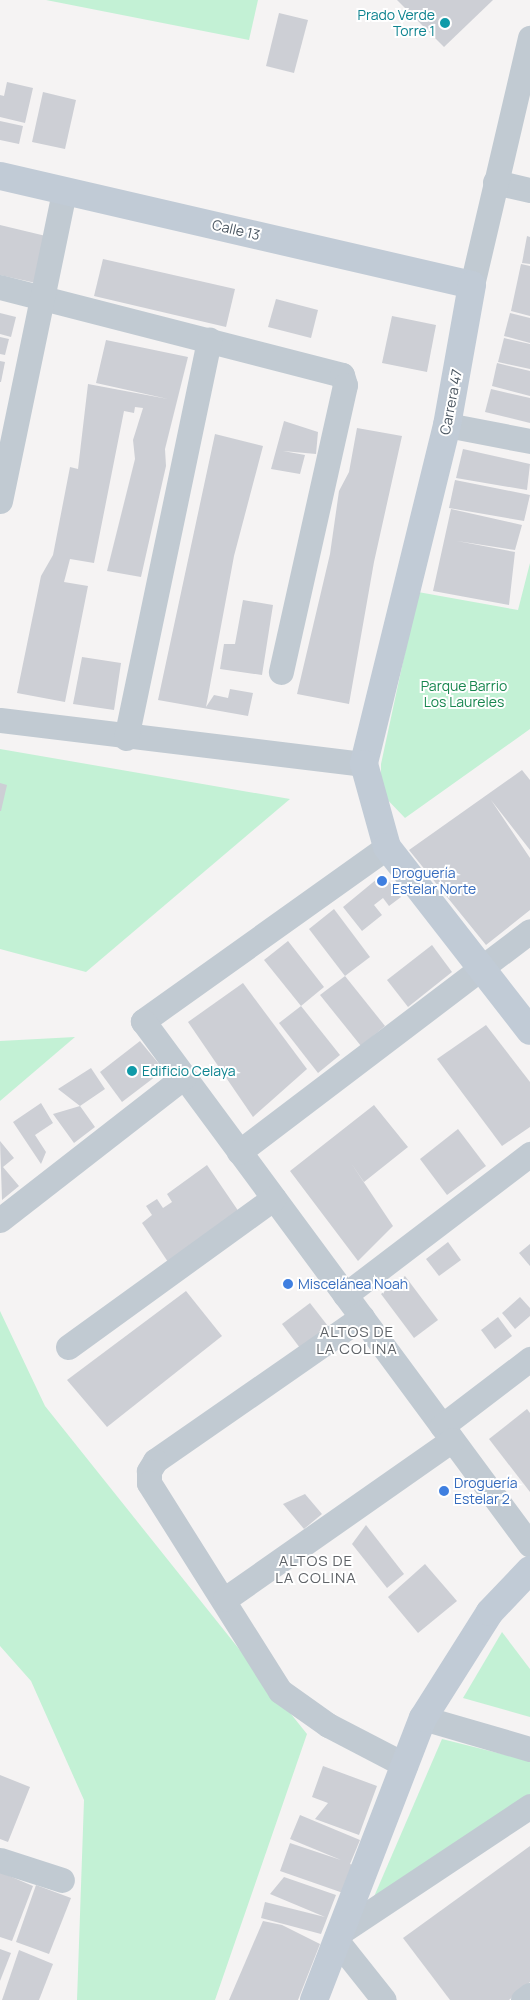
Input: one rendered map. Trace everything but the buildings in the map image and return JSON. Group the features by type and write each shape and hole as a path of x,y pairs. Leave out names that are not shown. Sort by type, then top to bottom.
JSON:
{"street":[{"name":"Carrera 47","path":"364,764 447,425 472,285 529,43"},
{"name":"Calle 13","path":"0,176 472,285"},
{"path":"495,182 530,190"},
{"path":"0,502 64,191"},
{"path":"0,287 334,370 342,375 345,385 280,672"},
{"path":"126,738 209,340"},
{"path":"447,425 530,441"},
{"path":"0,720 126,738 364,764 387,847 530,1031"},
{"path":"387,847 142,1021 530,1545"},
{"path":"239,1152 530,931"},
{"path":"0,1220 184,1077"},
{"path":"345,1295 530,1154"},
{"path":"68,1347 274,1198"},
{"path":"362,1317 155,1461 149,1470 149,1483 225,1599 280,1691 328,1725 405,1765"},
{"path":"225,1599 447,1433 530,1359"},
{"path":"314,2000 424,1718 490,1612 530,1570"},
{"path":"424,1718 530,1749"},
{"path":"340,1936 530,1806"},
{"path":"0,1860 62,1880"},
{"path":"340,1936 384,2000"},
{"path":"523,2000 530,1994"}],"green space":[{"path":"46,0 258,0 249,40"},
{"name":"Parque Barrio Los Laureles","path":"530,563 530,729 405,818 381,793 381,764 418,592 518,610"},
{"path":"0,749 290,799 86,972 0,949"},
{"path":"75,1037 0,1101 0,1041"},
{"path":"0,1311 45,1406 307,1734 215,2000 77,2000 84,1800 31,1681 0,1646"},
{"path":"502,1632 530,1669 530,1717 463,1698"},
{"path":"442,1739 530,1761 530,1794 373,1899"}],"place":[{"name":"Prado Verde Torre 1","path":"445,23"},
{"name":"Droguería Estelar Norte","path":"382,881"},
{"name":"Edificio Celaya","path":"132,1071"},
{"name":"Miscelánea Noah","path":"288,1284"},
{"name":"Droguería Estelar 2","path":"444,1491"}],"district":[{"name":"ALTOS DE LA COLINA","path":"357,1340"},
{"name":"ALTOS DE LA COLINA","path":"316,1568"}]}
